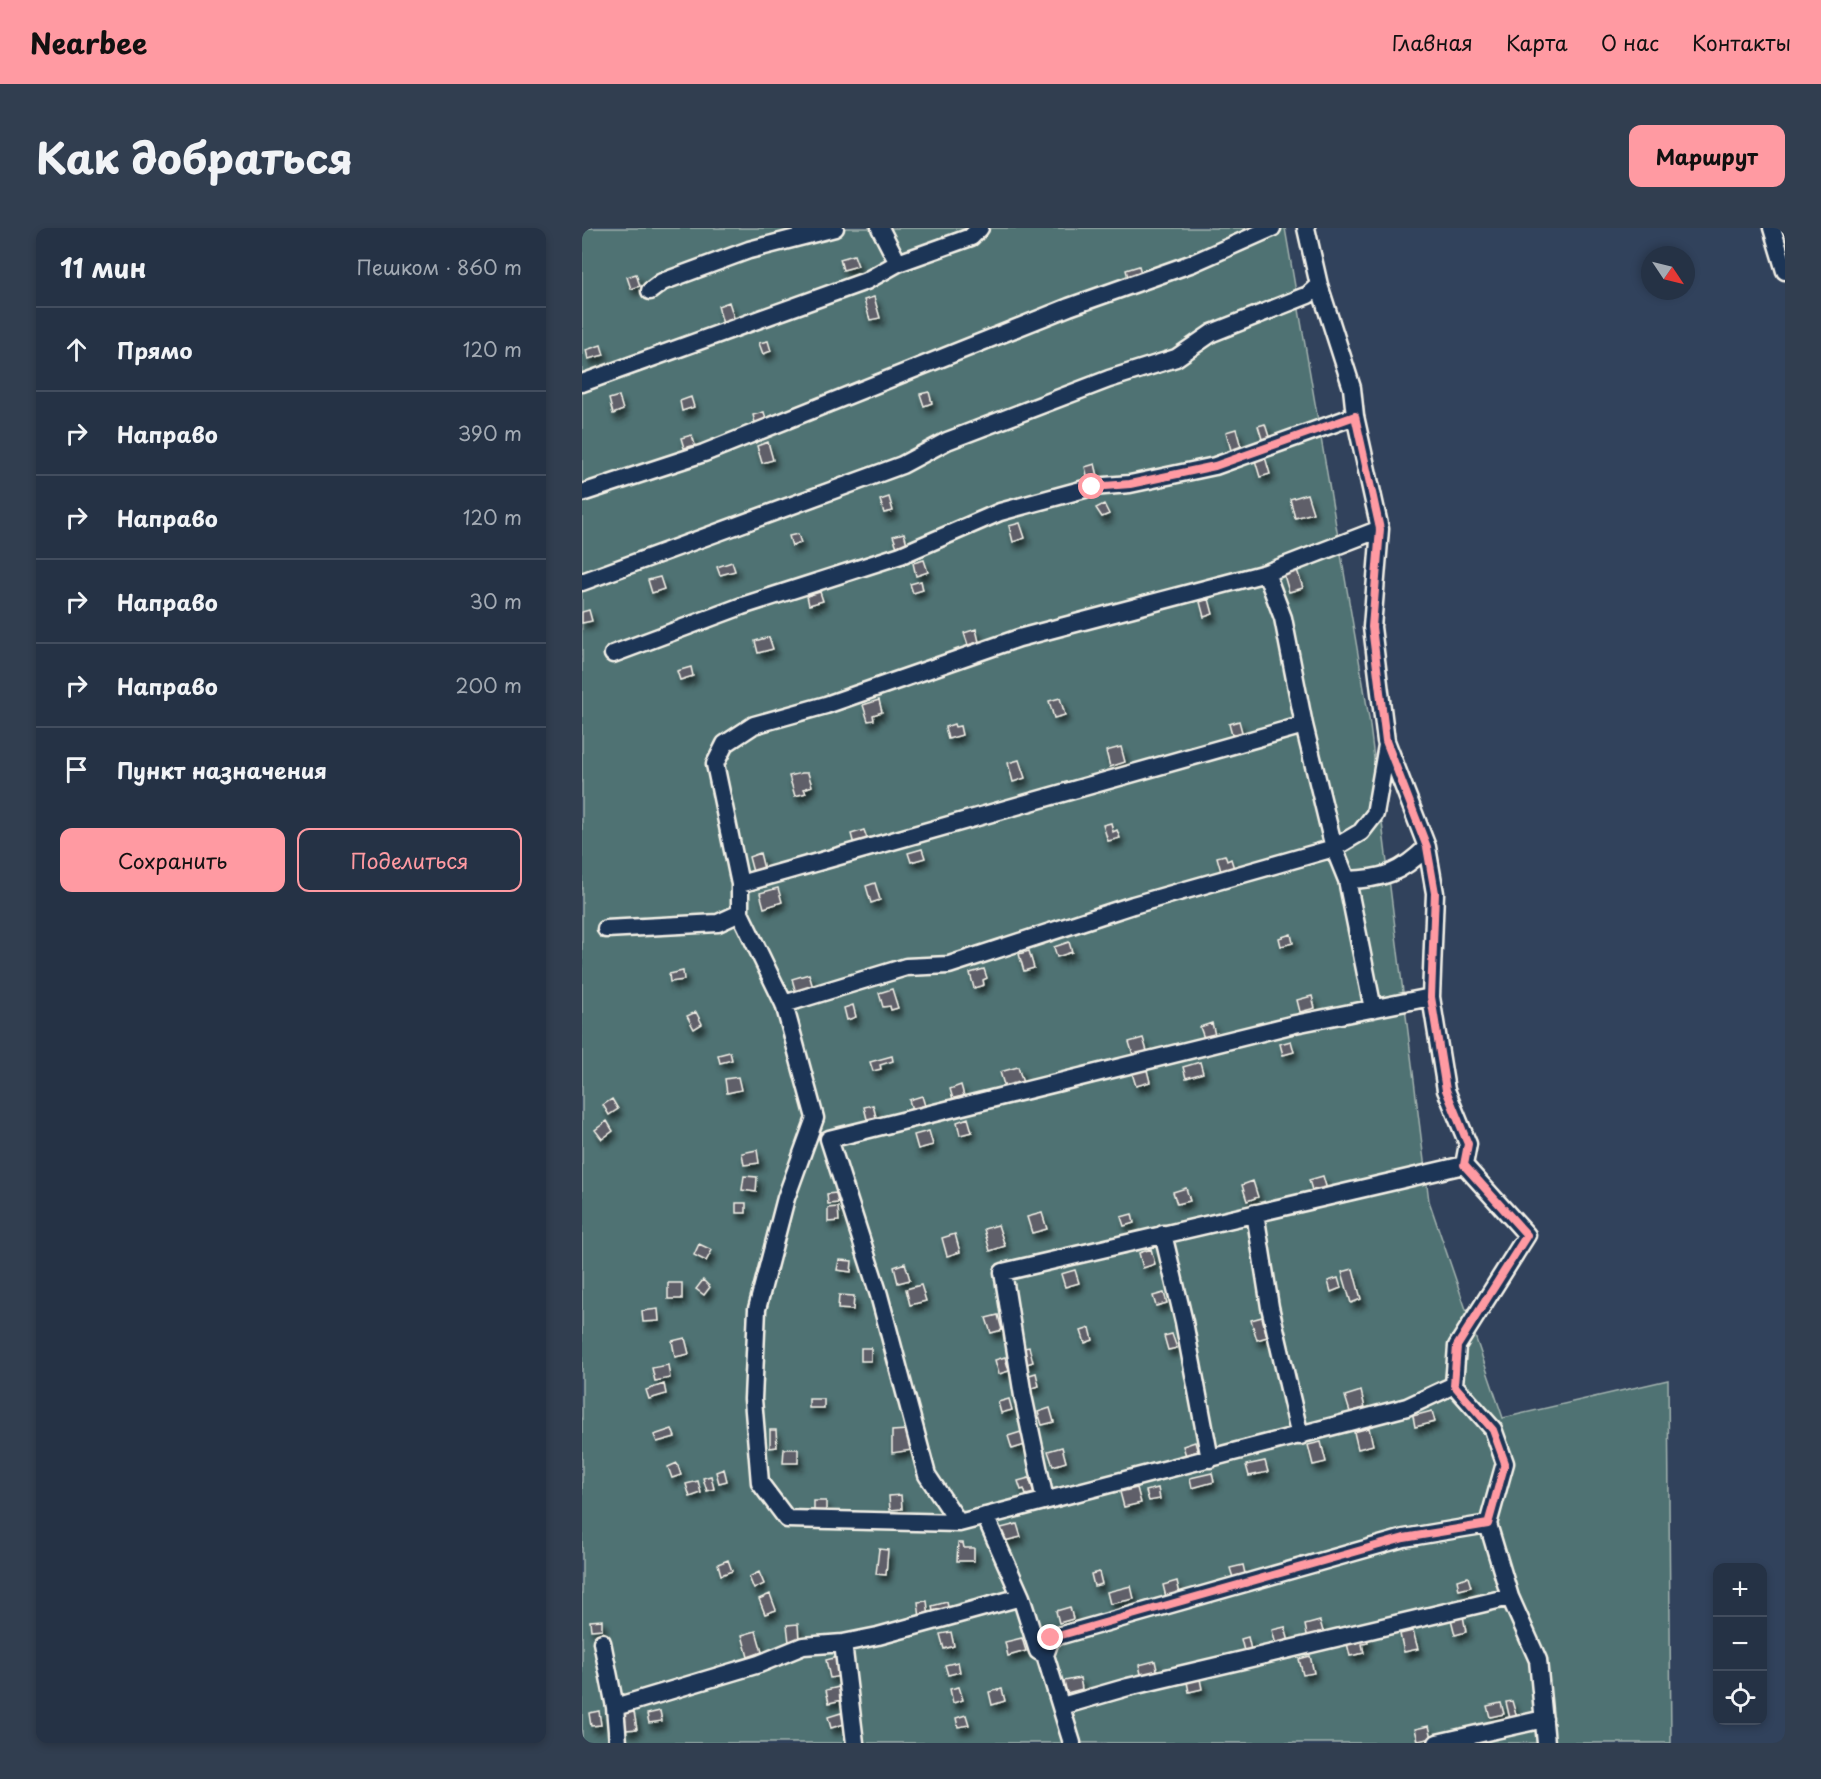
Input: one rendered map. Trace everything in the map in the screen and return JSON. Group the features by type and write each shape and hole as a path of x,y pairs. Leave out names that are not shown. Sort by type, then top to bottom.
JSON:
{"lane":[{"path":"650,291 662,282 749,250 835,228"},
{"path":"880,228 898,263"},
{"path":"582,383 866,281 898,263 971,237 980,228"},
{"path":"582,493 704,453 1069,307 1192,263 1272,228"},
{"path":"1306,228 1319,285 1352,388 1355,416 1380,529 1372,627 1387,744 1427,847 1435,893 1431,997 1446,1090 1468,1144 1464,1165"},
{"path":"1772,228 1785,271"},
{"path":"582,582 902,465 947,441 1098,384 1176,358 1212,333 1308,294 1319,285"},
{"path":"613,654 742,606 901,555 1000,512 1092,487 1130,484 1215,466 1355,416"},
{"path":"1380,529 1266,573 1019,638 826,705 754,725 725,744 715,764 740,884 740,913 784,1004 815,1118 786,1198 758,1309 753,1400 760,1483 787,1519 959,1523 1407,1407 1454,1385"},
{"path":"1266,573 1283,618 1304,725 1334,848 1347,880 1372,1009"},
{"path":"740,884 1304,725"},
{"path":"784,1004 906,968 949,965 1133,904 1334,848 1361,832 1375,814 1387,744"},
{"path":"1347,880 1372,879 1408,866 1427,847"},
{"path":"606,929 718,923 740,913"},
{"path":"811,1131 829,1139 1295,1024 1431,997"},
{"path":"829,1139 879,1295 927,1475 959,1523"},
{"path":"1045,1500 1023,1396 1003,1272 1464,1165"},
{"path":"1464,1165 1527,1235 1457,1346 1454,1385 1493,1430 1505,1463 1488,1524 1510,1597 1538,1660 1546,1743"},
{"path":"1255,1213 1270,1307 1300,1436"},
{"path":"1163,1234 1210,1459"},
{"path":"985,1516 1021,1597 1038,1651 1045,1655"},
{"path":"1072,1743 1045,1655 1051,1638 1189,1597 1337,1559 1404,1538 1488,1524"},
{"path":"615,1707 759,1664 803,1646 843,1643 878,1636 1021,1597"},
{"path":"1062,1706 1139,1684 1510,1597"},
{"path":"602,1642 615,1707 618,1743"},
{"path":"843,1643 855,1743"},
{"path":"1437,1743 1544,1719"}],"green space":[{"path":"582,228 1285,228 1369,718 1429,1201 1503,1418 1668,1380 1671,1743 582,1743"}],"building":[{"path":"854,255 858,266 843,270 840,259"},
{"path":"1139,266 1141,273 1128,277 1126,270"},
{"path":"636,274 640,286 631,289 627,277"},
{"path":"874,297 880,318 870,320 864,300"},
{"path":"729,302 735,321 723,324 718,306"},
{"path":"768,341 771,351 763,354 759,343"},
{"path":"601,345 604,355 588,359 586,350"},
{"path":"929,392 932,403 924,406 920,394"},
{"path":"619,396 623,410 613,414 609,399"},
{"path":"691,397 694,407 682,411 680,401"},
{"path":"764,412 767,423 756,426 753,415"},
{"path":"1265,424 1270,440 1263,442 1258,426"},
{"path":"1236,429 1241,447 1231,450 1226,432"},
{"path":"692,435 695,445 684,448 681,438"},
{"path":"768,442 773,460 762,463 757,446"},
{"path":"1265,457 1270,474 1260,477 1255,460"},
{"path":"1095,464 1098,476 1088,479 1085,467"},
{"path":"1307,494 1313,513 1295,518 1290,499"},
{"path":"889,497 893,511 884,513 880,500"},
{"path":"1104,504 1109,514 1102,517 1096,508"},
{"path":"1020,523 1025,538 1013,542 1009,526"},
{"path":"904,533 907,544 897,547 893,536"},
{"path":"798,534 801,543 792,546 789,536"},
{"path":"924,560 928,572 916,576 913,563"},
{"path":"732,562 735,571 720,575 717,567"},
{"path":"1297,570 1303,588 1289,592 1284,575"},
{"path":"660,577 664,589 652,593 648,580"},
{"path":"921,581 923,590 913,593 910,584"},
{"path":"820,592 823,601 809,605 807,596"},
{"path":"1209,599 1213,614 1204,617 1200,602"},
{"path":"589,610 592,621 582,623 582,612"},
{"path":"976,629 979,642 968,645 964,633"},
{"path":"769,637 773,649 758,653 755,641"},
{"path":"691,667 693,676 680,680 677,671"},
{"path":"1060,698 1065,715 1054,718 1049,701"},
{"path":"879,700 882,712 873,715 874,720 868,721 863,705"},
{"path":"1239,721 1242,732 1232,735 1229,724"},
{"path":"954,724 955,727 960,726 962,735 948,739 945,727"},
{"path":"1121,747 1125,762 1110,767 1106,751"},
{"path":"1019,760 1025,778 1013,782 1008,763"},
{"path":"808,773 812,786 804,789 806,793 795,796 789,776"},
{"path":"1111,823 1113,832 1117,830 1120,838 1108,841 1103,825"},
{"path":"864,830 869,844 855,848 851,834"},
{"path":"922,849 925,858 911,862 908,853"},
{"path":"760,853 764,869 753,872 749,857"},
{"path":"1225,855 1227,861 1231,859 1235,872 1222,875 1217,857"},
{"path":"875,883 880,900 871,903 866,886"},
{"path":"778,888 782,902 764,908 760,893"},
{"path":"1291,934 1293,943 1281,946 1279,938"},
{"path":"1069,942 1072,952 1057,957 1054,947"},
{"path":"1029,951 1034,968 1024,971 1019,954"},
{"path":"984,969 987,978 983,980 984,985 974,988 970,973"},
{"path":"683,971 684,980 670,982 669,974"},
{"path":"809,974 813,988 796,993 792,979"},
{"path":"892,989 898,1008 891,1010 890,1006 883,1007 879,993"},
{"path":"1312,996 1315,1008 1300,1012 1297,1000"},
{"path":"853,1005 856,1017 847,1020 844,1008"},
{"path":"696,1012 702,1024 694,1029 687,1016"},
{"path":"1212,1023 1215,1035 1204,1038 1200,1027"},
{"path":"1143,1038 1147,1051 1133,1055 1129,1042"},
{"path":"1291,1041 1294,1052 1283,1055 1280,1044"},
{"path":"730,1052 732,1060 720,1063 718,1055"},
{"path":"892,1056 893,1061 880,1065 881,1069 873,1071 870,1062"},
{"path":"1200,1062 1203,1073 1186,1078 1183,1067"},
{"path":"1146,1066 1150,1082 1136,1086 1131,1070"},
{"path":"1018,1067 1023,1083 1005,1088 1000,1072"},
{"path":"738,1077 741,1090 727,1093 725,1079"},
{"path":"961,1085 964,1096 953,1099 950,1089"},
{"path":"922,1096 926,1109 913,1113 909,1100"},
{"path":"612,1099 618,1109 609,1115 603,1105"},
{"path":"873,1105 876,1117 867,1119 864,1107"},
{"path":"968,1118 972,1132 960,1135 957,1122"},
{"path":"607,1121 613,1131 602,1139 595,1130"},
{"path":"929,1131 933,1145 918,1149 914,1135"},
{"path":"757,1150 759,1163 744,1165 742,1153"},
{"path":"744,1176 757,1177 756,1192 742,1190"},
{"path":"1323,1176 1328,1193 1314,1197 1309,1180"},
{"path":"1253,1181 1258,1197 1247,1201 1242,1185"},
{"path":"1186,1188 1190,1201 1177,1204 1173,1192"},
{"path":"836,1193 838,1203 828,1204 827,1194"},
{"path":"736,1203 746,1203 746,1213 736,1213"},
{"path":"838,1207 839,1221 828,1222 828,1208"},
{"path":"1042,1213 1047,1229 1032,1233 1027,1217"},
{"path":"1132,1214 1134,1223 1124,1226 1121,1217"},
{"path":"998,1225 1005,1246 990,1251 984,1229"},
{"path":"955,1234 960,1252 947,1256 942,1238"},
{"path":"699,1244 712,1250 706,1261 694,1255"},
{"path":"1151,1249 1155,1264 1143,1268 1139,1253"},
{"path":"839,1260 852,1261 851,1272 837,1270"},
{"path":"905,1263 910,1280 898,1283 894,1267"},
{"path":"1353,1269 1361,1299 1351,1303 1342,1272"},
{"path":"1075,1270 1079,1283 1065,1287 1061,1274"},
{"path":"1338,1278 1341,1288 1331,1292 1328,1281"},
{"path":"703,1280 710,1287 704,1295 696,1289"},
{"path":"668,1283 682,1283 682,1299 668,1299"},
{"path":"921,1285 926,1301 910,1305 906,1289"},
{"path":"1164,1293 1167,1303 1156,1306 1153,1296"},
{"path":"839,1295 854,1296 853,1310 838,1309"},
{"path":"658,1309 659,1321 643,1322 642,1311"},
{"path":"998,1315 1002,1330 991,1333 986,1318"},
{"path":"1262,1317 1267,1337 1257,1340 1251,1320"},
{"path":"1090,1328 1093,1340 1085,1343 1081,1331"},
{"path":"1172,1334 1177,1348 1168,1350 1164,1336"},
{"path":"685,1338 689,1354 675,1357 672,1341"},
{"path":"1029,1347 1033,1362 1024,1365 1019,1349"},
{"path":"861,1348 871,1348 871,1361 861,1361"},
{"path":"1005,1357 1009,1371 999,1374 995,1360"},
{"path":"668,1365 670,1378 655,1381 652,1368"},
{"path":"1036,1373 1039,1386 1030,1389 1026,1376"},
{"path":"664,1384 666,1394 649,1399 646,1390"},
{"path":"1361,1391 1365,1408 1350,1412 1345,1396"},
{"path":"809,1399 824,1399 824,1408 809,1408"},
{"path":"1009,1399 1012,1410 1001,1413 998,1402"},
{"path":"1050,1408 1054,1422 1042,1425 1038,1412"},
{"path":"1432,1411 1435,1422 1415,1427 1413,1416"},
{"path":"1369,1428 1373,1445 1358,1449 1354,1432"},
{"path":"672,1429 675,1437 657,1442 654,1435"},
{"path":"770,1430 776,1430 777,1447 770,1448"},
{"path":"907,1430 912,1450 892,1453 892,1431"},
{"path":"1021,1432 1025,1445 1012,1449 1008,1436"},
{"path":"1195,1442 1200,1459 1188,1462 1183,1446"},
{"path":"1321,1442 1326,1462 1313,1465 1308,1445"},
{"path":"1062,1447 1066,1462 1053,1466 1048,1451"},
{"path":"784,1449 798,1449 798,1463 783,1463"},
{"path":"1265,1461 1268,1472 1249,1476 1246,1465"},
{"path":"677,1463 681,1475 672,1478 668,1467"},
{"path":"724,1469 727,1481 719,1483 716,1472"},
{"path":"1212,1473 1214,1482 1192,1488 1190,1478"},
{"path":"711,1476 714,1489 707,1491 703,1478"},
{"path":"1029,1478 1034,1493 1026,1495 1024,1489 1021,1490 1018,1481"},
{"path":"698,1481 701,1493 690,1497 686,1484"},
{"path":"1137,1488 1141,1503 1124,1507 1120,1492"},
{"path":"1158,1488 1160,1499 1149,1501 1146,1491"},
{"path":"901,1495 902,1509 890,1510 889,1496"},
{"path":"814,1501 826,1501 826,1513 814,1513"},
{"path":"1017,1524 1021,1537 1004,1541 1001,1528"},
{"path":"958,1543 963,1543 964,1548 974,1548 974,1561 957,1561"},
{"path":"879,1549 888,1550 886,1575 876,1574"},
{"path":"728,1560 732,1571 721,1575 718,1564"},
{"path":"1243,1565 1246,1578 1234,1581 1230,1568"},
{"path":"759,1572 764,1584 754,1589 749,1577"},
{"path":"1099,1572 1102,1584 1094,1586 1091,1574"},
{"path":"1468,1577 1471,1587 1459,1590 1457,1580"},
{"path":"1177,1581 1180,1594 1166,1597 1163,1585"},
{"path":"1131,1586 1134,1599 1110,1604 1107,1592"},
{"path":"770,1594 776,1610 765,1614 759,1599"},
{"path":"927,1601 929,1617 920,1618 918,1602"},
{"path":"947,1602 949,1612 934,1616 932,1606"},
{"path":"1070,1607 1073,1619 1059,1623 1056,1611"},
{"path":"1463,1616 1466,1632 1455,1635 1451,1619"},
{"path":"602,1620 602,1629 591,1630 590,1621"},
{"path":"1320,1621 1324,1635 1308,1639 1305,1625"},
{"path":"798,1624 799,1642 789,1642 787,1625"},
{"path":"1285,1627 1289,1642 1276,1645 1272,1630"},
{"path":"756,1631 762,1652 748,1657 742,1635"},
{"path":"1413,1631 1418,1649 1404,1652 1400,1634"},
{"path":"951,1632 954,1646 944,1649 940,1634"},
{"path":"1366,1634 1368,1643 1362,1644 1364,1653 1350,1656 1346,1639"},
{"path":"1248,1637 1251,1650 1244,1651 1241,1639"},
{"path":"1022,1638 1026,1651 1008,1656 1005,1642"},
{"path":"1310,1656 1314,1673 1303,1675 1299,1659"},
{"path":"838,1657 841,1676 830,1678 826,1660"},
{"path":"1155,1661 1158,1674 1142,1678 1139,1665"},
{"path":"958,1662 960,1672 948,1675 945,1665"},
{"path":"1080,1678 1082,1689 1067,1693 1064,1681"},
{"path":"1200,1679 1202,1689 1189,1692 1187,1682"},
{"path":"839,1687 842,1700 829,1703 826,1690"},
{"path":"959,1687 963,1700 953,1703 950,1689"},
{"path":"1002,1689 1005,1701 992,1705 989,1692"},
{"path":"1512,1701 1517,1718 1510,1719 1506,1702"},
{"path":"1501,1703 1504,1714 1490,1717 1487,1706"},
{"path":"599,1711 601,1725 591,1726 589,1713"},
{"path":"660,1711 662,1721 649,1723 647,1714"},
{"path":"634,1712 637,1729 626,1730 624,1714"},
{"path":"841,1713 844,1724 831,1728 828,1717"},
{"path":"966,1715 969,1725 958,1727 956,1718"},
{"path":"1429,1726 1432,1738 1418,1741 1415,1729"}],"route":[{"path":"1051,1638 1189,1597 1337,1559 1404,1538 1488,1524 1505,1463 1493,1430 1454,1385 1457,1346 1527,1235 1464,1165 1468,1144 1446,1090 1431,997 1435,893 1427,847 1386,741 1372,627 1380,529 1355,416 1215,466 1130,484 1092,487"}]}
